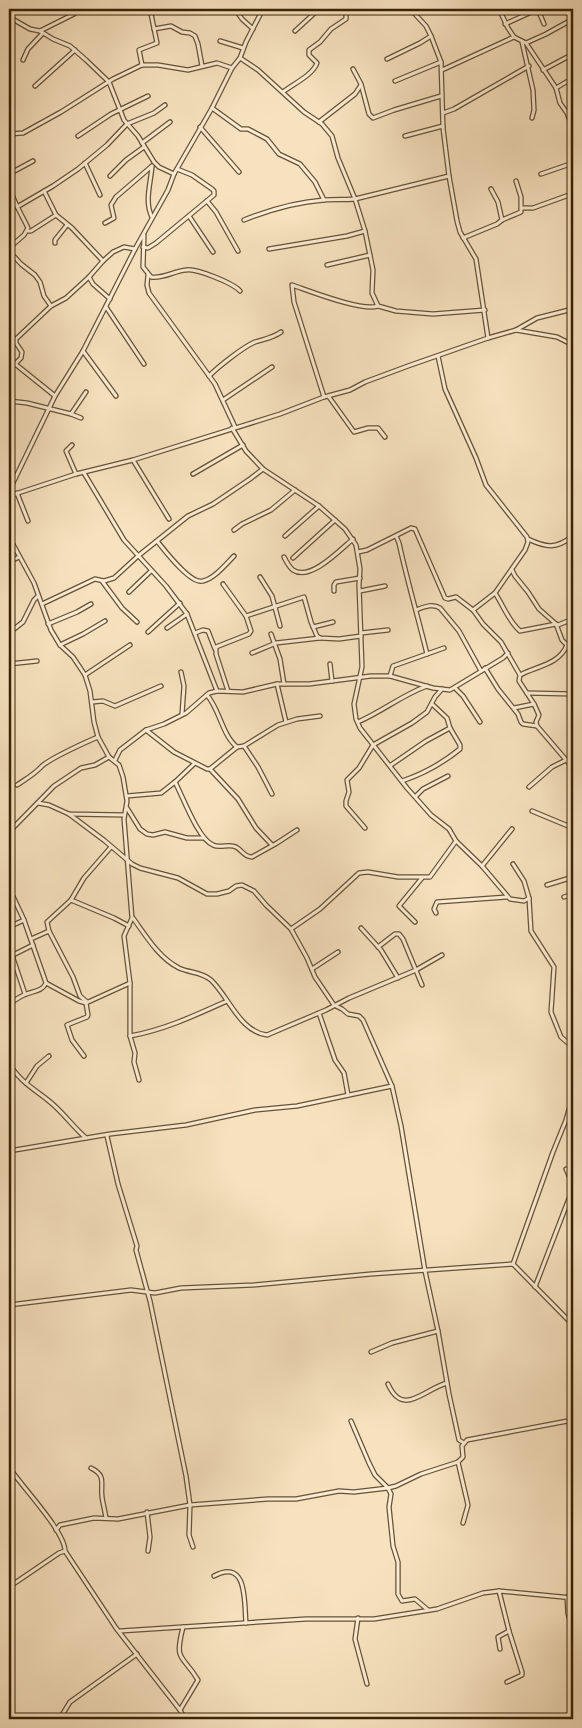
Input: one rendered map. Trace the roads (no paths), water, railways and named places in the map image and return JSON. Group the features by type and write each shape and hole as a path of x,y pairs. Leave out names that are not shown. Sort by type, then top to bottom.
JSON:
{"street":[{"path":"23,60 28,49 42,32 80,9"},
{"path":"142,65 139,50 157,43 150,9"},
{"path":"235,9 241,18 253,29"},
{"path":"9,491 55,396 83,351 135,249 168,190 174,174 212,108 232,68 240,58 263,9"},
{"path":"295,31 319,9"},
{"path":"283,92 305,77 316,66 317,62 310,55 310,50 331,29 346,19 346,13 343,9"},
{"path":"400,9 413,12 422,9 420,20"},
{"path":"499,9 505,24 514,37 524,42 556,88 560,103 567,113 573,129"},
{"path":"505,24 536,10 539,12 544,24"},
{"path":"413,12 431,36 441,62 443,126 449,176 457,221 463,238 476,259 488,338"},
{"path":"9,17 75,50 109,82 127,124 138,136 154,162 159,167 174,174"},
{"path":"524,42 546,34 573,19"},
{"path":"154,29 171,26 195,36 202,66"},
{"path":"387,59 431,36"},
{"path":"442,70 514,37"},
{"path":"220,41 244,48"},
{"path":"524,42 534,106 532,118"},
{"path":"35,86 75,50"},
{"path":"543,70 573,54"},
{"path":"240,58 258,70 304,112 326,127 332,136 338,158 355,198 365,231 373,270 372,293 378,306"},
{"path":"395,81 441,62"},
{"path":"9,134 23,133 109,82 142,65 158,65 188,70 218,63 232,68"},
{"path":"443,113 454,109 529,66"},
{"path":"353,69 361,84 369,114 373,118 441,96"},
{"path":"556,88 573,78"},
{"path":"319,122 355,94 361,84"},
{"path":"78,136 120,109 148,96"},
{"path":"17,207 85,163 107,145 127,124 154,113 165,105"},
{"path":"212,108 241,129 248,129 266,139 279,154 300,164 315,182 324,200"},
{"path":"567,113 573,112"},
{"path":"142,143 170,122"},
{"path":"405,136 443,126"},
{"path":"200,127 239,172"},
{"path":"110,176 126,160 144,147"},
{"path":"9,174 33,161"},
{"path":"153,217 150,213 148,198 154,162"},
{"path":"85,163 100,195"},
{"path":"541,174 573,163"},
{"path":"106,223 114,218 111,205 116,197 152,166"},
{"path":"143,247 151,246 214,194 214,191 192,175 177,169"},
{"path":"244,220 264,212 324,200 355,198 449,176"},
{"path":"463,238 521,212 521,197 516,181"},
{"path":"9,184 10,193 16,201 17,207 28,228 26,232"},
{"path":"490,189 498,202 502,220"},
{"path":"44,191 56,214 82,237 103,261"},
{"path":"522,208 533,208 569,195"},
{"path":"207,201 216,212 238,251"},
{"path":"51,306 44,296 40,282 35,275 13,257 9,249 26,232 31,231 56,214"},
{"path":"189,216 214,252"},
{"path":"55,243 55,240 67,225"},
{"path":"269,249 347,236 365,231"},
{"path":"145,232 143,267 148,275 147,285 149,293 209,376 223,400 233,428 243,445 263,469 319,506 336,520 353,540 358,552 360,578 362,667 354,704 360,728 402,781 432,815 449,829 456,841 482,866 508,897 524,902 529,898"},
{"path":"15,364 21,358 22,352 16,340 51,306 66,298 89,278 103,261 118,249 129,247 135,249"},
{"path":"327,266 370,255"},
{"path":"9,262 13,257"},
{"path":"148,275 158,278 179,271 194,269 232,284 240,291"},
{"path":"89,278 110,299"},
{"path":"385,436 378,428 368,428 354,432 326,397 298,318 292,285 356,305 374,308 378,306 396,311 433,314 484,310"},
{"path":"106,307 114,316 144,364"},
{"path":"9,496 76,474 133,460 280,414 488,338 516,330 537,318 573,309"},
{"path":"516,330 557,337 573,345"},
{"path":"209,376 241,350 256,342 270,339 281,332"},
{"path":"83,351 116,396"},
{"path":"438,356 445,389 486,485 528,538 545,547 550,547 573,536"},
{"path":"9,359 55,396"},
{"path":"223,400 272,367"},
{"path":"71,414 86,392"},
{"path":"9,401 22,402 81,418"},
{"path":"72,445 66,451 76,474"},
{"path":"193,474 243,445"},
{"path":"133,460 169,518"},
{"path":"42,604 95,579 104,581 114,578 188,516 213,504 263,469"},
{"path":"84,472 118,531 180,603 187,614 217,692"},
{"path":"234,530 271,510 296,490"},
{"path":"17,493 28,521"},
{"path":"285,536 319,506"},
{"path":"293,558 336,520"},
{"path":"358,552 367,550 413,528 445,598 456,598 473,610 483,624 496,636 508,653 520,675 519,681 534,704 539,715 536,722 537,726 572,765"},
{"path":"396,536 427,654"},
{"path":"9,537 29,572 48,624 60,645 73,658 85,675 98,737 109,757 115,760 121,769 126,796 124,815 126,858 132,918 124,936 130,983 130,1036 139,1080"},
{"path":"473,610 495,593 525,550 528,538"},
{"path":"284,557 290,568 295,571 312,570 325,564 353,540"},
{"path":"157,541 187,574 197,582 202,582 211,577 234,556"},
{"path":"9,562 19,556"},
{"path":"512,569 539,609 556,624 566,645"},
{"path":"129,592 151,571"},
{"path":"260,578 272,596 280,626"},
{"path":"334,591 336,582 360,578"},
{"path":"101,580 122,608 137,622"},
{"path":"215,650 218,646 249,634 251,631 246,616 223,584"},
{"path":"360,591 385,586"},
{"path":"495,593 514,626 520,631 558,625 573,619"},
{"path":"9,634 23,622 38,596"},
{"path":"246,616 304,597 313,626 317,636 320,638"},
{"path":"148,632 180,603"},
{"path":"48,624 91,604"},
{"path":"416,610 432,605 440,608 483,669 514,708 523,724 537,726"},
{"path":"167,628 187,614"},
{"path":"60,645 105,621"},
{"path":"313,626 333,622"},
{"path":"195,633 203,630 208,631 228,691"},
{"path":"252,653 276,644 320,638 339,640 388,630"},
{"path":"271,634 280,658 284,684"},
{"path":"566,645 573,643"},
{"path":"85,675 130,645"},
{"path":"520,675 552,662 564,652 566,645"},
{"path":"390,676 391,670 396,664 444,648"},
{"path":"115,760 120,750 146,730 164,724 192,709 207,695 217,692 243,692 277,684 309,684 361,676 390,676 450,690 508,653"},
{"path":"9,664 37,661"},
{"path":"330,664 332,681"},
{"path":"181,672 184,686 182,714"},
{"path":"277,684 286,722"},
{"path":"92,702 103,701 115,706 161,686"},
{"path":"358,722 377,713 409,692 428,686"},
{"path":"455,688 463,696 480,722"},
{"path":"365,828 346,806 349,792 347,782 359,768 373,745 412,723 427,712 434,697 442,689"},
{"path":"527,693 573,694"},
{"path":"207,695 212,701 225,730 237,747"},
{"path":"402,781 412,778 440,763 460,749 460,745 450,728 447,718 432,704"},
{"path":"514,708 534,704"},
{"path":"210,769 237,747 244,746 278,725 320,716"},
{"path":"390,765 426,741 450,728"},
{"path":"146,730 174,752 194,764 210,769 238,799 256,828 272,845"},
{"path":"17,785 37,773 42,766 98,737"},
{"path":"244,746 258,767 272,794"},
{"path":"9,832 54,786 84,766 96,765 109,757"},
{"path":"529,787 552,767 566,760"},
{"path":"126,796 158,794 175,782 194,764"},
{"path":"416,796 423,789 448,776"},
{"path":"175,782 198,829 204,838 215,846 235,846 250,858 297,830"},
{"path":"38,803 49,805 69,814 132,864 140,868 178,878 207,894 229,892 236,886 246,887 257,893 266,906 291,929 315,977 334,1006 348,1014 359,1016 363,1020 392,1086 401,1126 425,1271 459,1440 464,1443"},
{"path":"126,807 140,829 147,834 153,835 165,832 187,838 204,838"},
{"path":"532,811 573,828"},
{"path":"69,814 124,815"},
{"path":"482,866 512,829"},
{"path":"291,929 320,909 359,873 368,872 398,877 430,877 456,841"},
{"path":"84,1056 72,1040 66,1025 87,1017 87,1002 80,996 47,922 71,900 84,878 111,847"},
{"path":"513,864 524,881 529,898 531,931 553,963 551,1012 561,1037 568,1043 573,1042"},
{"path":"547,885 573,876"},
{"path":"416,922 399,906 423,878"},
{"path":"9,888 24,920 46,983 79,1000 87,1002 130,983"},
{"path":"564,897 573,894"},
{"path":"436,913 434,909 437,902 508,897"},
{"path":"71,900 129,926"},
{"path":"9,903 15,901"},
{"path":"132,918 162,957 180,969 205,975 220,990 241,1019 253,1030 267,1035 416,970 442,955"},
{"path":"9,927 24,920"},
{"path":"361,928 378,947 398,978"},
{"path":"31,939 49,930"},
{"path":"378,947 395,934 399,934 403,939 422,985"},
{"path":"24,994 10,956 33,945"},
{"path":"312,969 338,952"},
{"path":"9,1004 24,994 40,990 46,983"},
{"path":"130,1036 198,1015 228,1001"},
{"path":"319,1013 335,1060 344,1073 348,1095"},
{"path":"26,1083 37,1066 49,1056"},
{"path":"9,1063 17,1076 31,1089 50,1101 76,1130 86,1138"},
{"path":"9,1150 186,1125 255,1110 297,1106 392,1086"},
{"path":"513,1264 566,1120 573,1095"},
{"path":"107,1136 118,1184 138,1246 136,1250 148,1292 190,1505 190,1535 193,1547"},
{"path":"535,1287 573,1187 566,1169"},
{"path":"9,1304 123,1290 155,1293 181,1288 253,1285 513,1264"},
{"path":"513,1264 573,1325"},
{"path":"371,1352 392,1343 438,1331"},
{"path":"388,1384 392,1394 398,1398 411,1400 438,1385 448,1383"},
{"path":"352,1420 369,1463 391,1494 392,1546 398,1562 398,1594 402,1601 415,1599 428,1610"},
{"path":"464,1443 472,1439 573,1420"},
{"path":"56,1530 60,1525 94,1518 118,1519 190,1505 268,1499 296,1499 340,1491 354,1492 388,1488 421,1474 458,1462 463,1457 464,1443"},
{"path":"458,1462 468,1505 463,1523"},
{"path":"9,1467 56,1530 65,1545 66,1551 112,1622 185,1719"},
{"path":"91,1468 99,1472 101,1477 101,1495 106,1518"},
{"path":"147,1512 150,1537 148,1551"},
{"path":"9,1587 59,1553 66,1551"},
{"path":"214,1576 228,1571 240,1577 246,1623"},
{"path":"500,1591 509,1631 522,1672 522,1675 507,1682"},
{"path":"120,1631 306,1619 374,1619 428,1610 483,1593 500,1591 573,1598"},
{"path":"567,1597 568,1614 573,1630"},
{"path":"358,1618 355,1639 367,1684"},
{"path":"180,1710 198,1680 179,1654 178,1646 183,1628"},
{"path":"500,1649 498,1637 509,1631"},
{"path":"62,1719 62,1715 70,1702 137,1654"}]}
